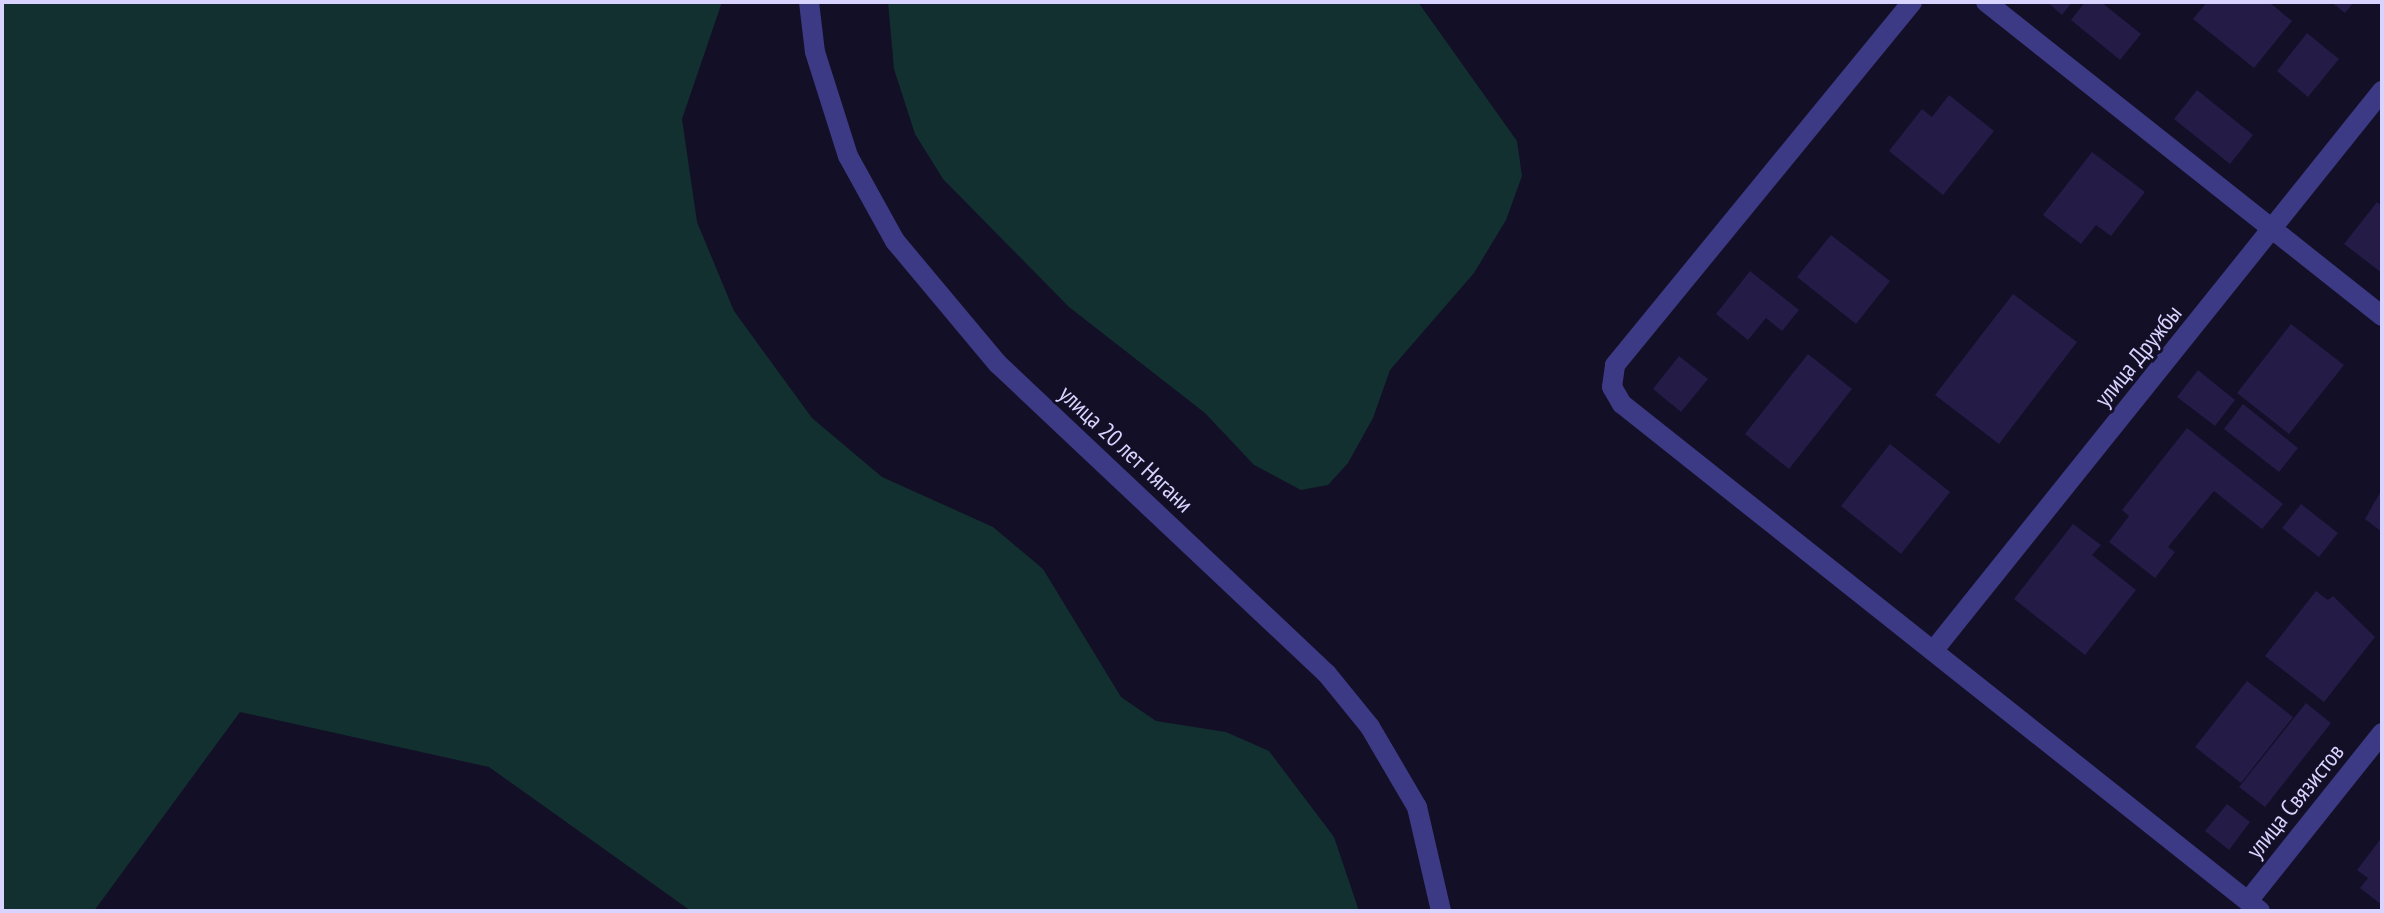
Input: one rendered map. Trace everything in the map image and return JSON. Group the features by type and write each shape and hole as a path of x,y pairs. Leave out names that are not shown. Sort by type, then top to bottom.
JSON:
{"street":[{"name":"улица 20 лет Нягани","path":"809,2 815,52 848,156 895,241 998,364 1327,674 1370,727 1417,807 1441,911"},
{"path":"1912,2 1615,365 1612,387 1622,404 2254,906"},
{"path":"1986,2 2382,316"},
{"name":"улица Дружбы","path":"1933,651 2382,91"},
{"name":"улица Связистов","path":"2254,906 2382,733"}],"green space":[{"path":"2,2 722,2 682,119 697,222 734,311 812,418 882,477 993,527 1043,569 1121,697 1156,721 1226,732 1269,751 1334,837 1359,911 691,911 489,767 240,712 94,911 2,911"},
{"path":"888,2 1418,2 1517,141 1522,176 1506,220 1474,273 1390,370 1373,418 1348,463 1328,485 1301,490 1254,465 1205,413 1069,307 943,179 915,134 894,69"}],"building":[{"path":"2047,2 2072,2 2062,15"},
{"path":"2085,2 2101,2 2141,34 2120,60 2071,20"},
{"path":"2207,2 2269,2 2292,21 2254,68 2193,19"},
{"path":"2331,2 2354,2 2345,13"},
{"path":"2307,33 2339,59 2308,97 2277,71"},
{"path":"2197,90 2253,135 2230,164 2174,119"},
{"path":"1949,95 1994,131 1943,195 1889,151 1922,109 1932,117"},
{"path":"2092,152 2145,192 2111,236 2096,225 2081,244 2043,215"},
{"path":"2377,202 2382,206 2382,273 2344,244"},
{"path":"1831,235 1890,281 1856,324 1797,277"},
{"path":"1750,271 1799,310 1782,331 1766,318 1748,340 1716,314"},
{"path":"2013,294 2077,342 1999,444 1935,395"},
{"path":"2291,324 2344,365 2289,434 2237,393"},
{"path":"1808,354 1852,389 1789,469 1745,434"},
{"path":"1679,356 1708,379 1681,412 1653,389"},
{"path":"2198,370 2235,400 2215,426 2177,397"},
{"path":"2243,404 2298,448 2279,472 2224,429"},
{"path":"2187,428 2283,504 2262,529 2214,491 2168,547 2175,552 2155,578 2109,542 2129,516 2122,510"},
{"path":"1890,444 1950,492 1901,554 1841,506"},
{"path":"2382,489 2382,532 2365,519"},
{"path":"2301,504 2338,533 2319,557 2282,528"},
{"path":"2073,524 2101,545 2092,555 2136,590 2085,655 2014,599"},
{"path":"2316,591 2328,600 2333,596 2375,637 2324,702 2265,656"},
{"path":"2247,681 2293,717 2241,783 2195,747"},
{"path":"2306,703 2331,723 2265,807 2239,787"},
{"path":"2227,804 2250,822 2229,850 2205,831"},
{"path":"2382,837 2382,905 2360,888 2368,878 2357,870"}]}
